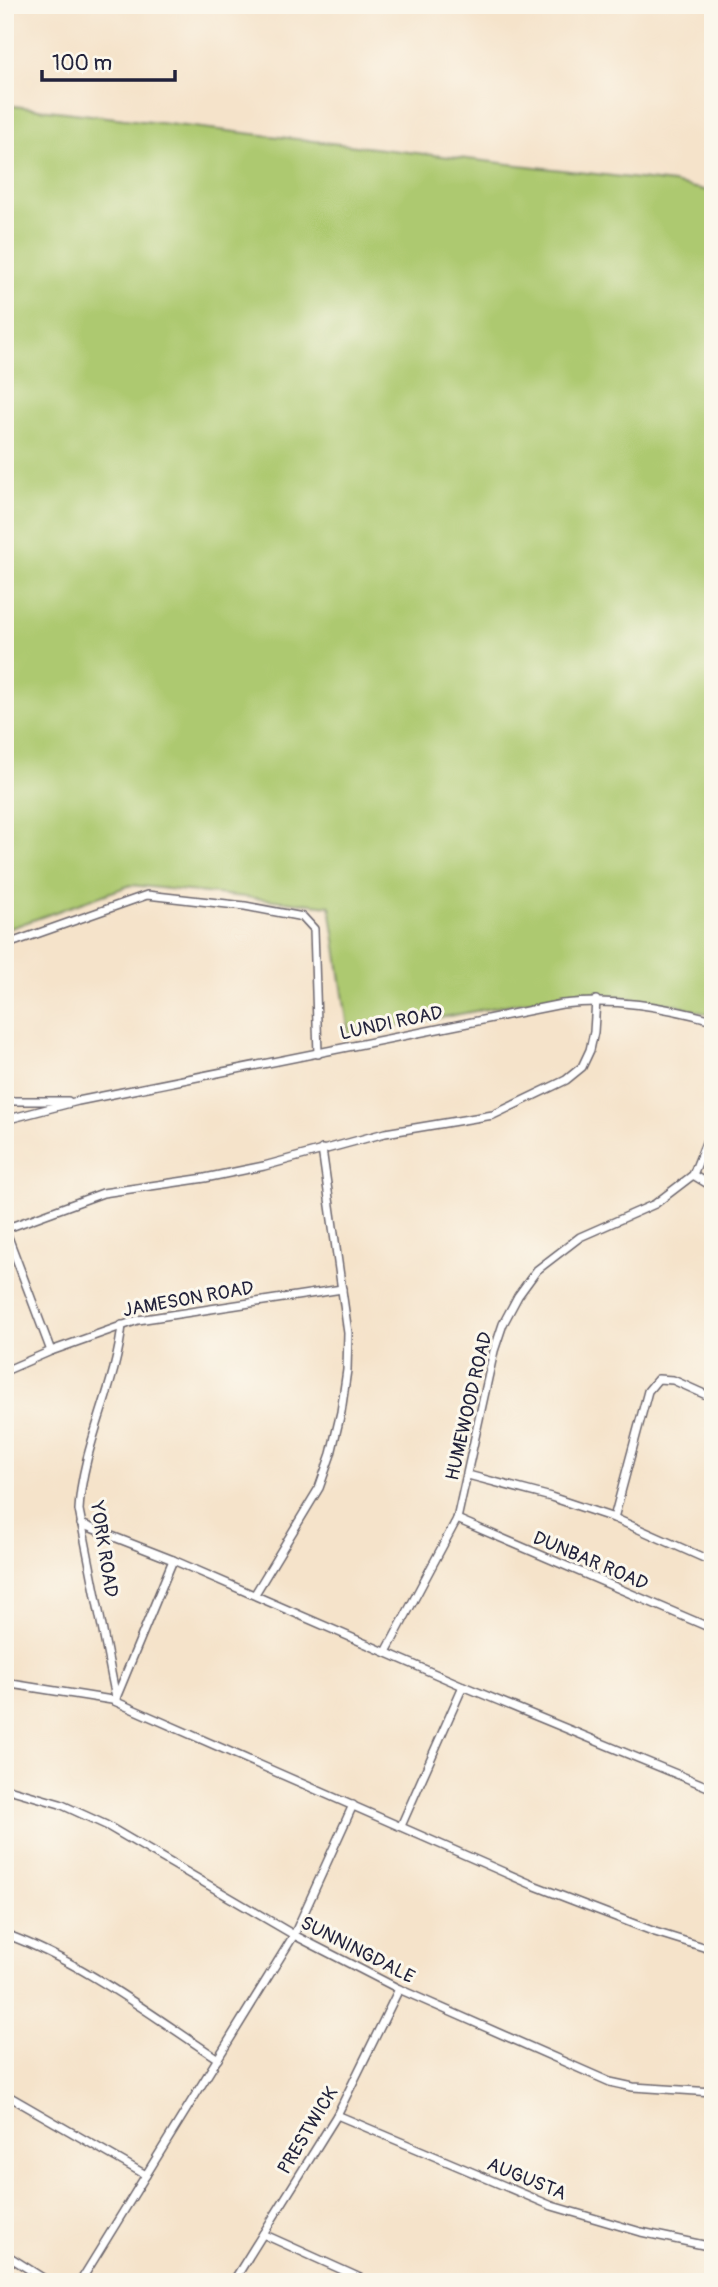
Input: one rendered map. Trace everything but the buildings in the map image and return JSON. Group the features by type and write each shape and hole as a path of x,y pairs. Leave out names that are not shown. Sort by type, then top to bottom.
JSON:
{"street":[{"path":"5,945 147,895 245,906 303,917 308,919 314,929 317,1054"},
{"path":"51,1351 5,1229 103,1193 205,1178 264,1166 385,1133 493,1115 575,1074 587,1058 594,1032 596,1000"},
{"name":"LUNDI ROAD","path":"5,1120 78,1101 530,1009 596,1000 649,1005 713,1020"},
{"name":"LUNDI ROAD","path":"5,1101 78,1101"},
{"path":"713,1125 693,1175 713,1187"},
{"path":"255,1594 319,1488 331,1454 347,1370 348,1333 322,1149"},
{"name":"HUMEWOOD ROAD","path":"386,1652 457,1519 494,1351 503,1324 518,1296 537,1270 580,1237 655,1204 693,1175"},
{"name":"JAMESON ROAD","path":"5,1370 122,1325 184,1312 342,1289"},
{"name":"YORK ROAD","path":"114,1699 81,1524 80,1489 115,1364 122,1325"},
{"path":"614,1518 648,1391 658,1380 673,1380 713,1398"},
{"path":"468,1475 551,1497 614,1518 713,1562"},
{"name":"DUNBAR ROAD","path":"457,1519 713,1629"},
{"path":"81,1524 255,1594 463,1686 713,1789"},
{"path":"114,1699 173,1560"},
{"path":"5,1683 114,1699 533,1885 655,1932 713,1950"},
{"path":"401,1826 463,1686"},
{"name":"SUNNINGDALE","path":"5,1788 60,1804 106,1825 294,1935 399,1990 610,2082 633,2087 713,2092"},
{"path":"80,2282 294,1935 352,1805"},
{"path":"5,1934 34,1945 79,1968 218,2059"},
{"name":"PRESTWICK","path":"233,2282 337,2115 399,1990"},
{"path":"5,2094 146,2175"},
{"name":"AUGUSTA","path":"337,2115 552,2206 641,2232 713,2247"},
{"path":"263,2234 369,2282"},
{"path":"5,2254 49,2282"}],"green space":[{"path":"5,105 673,183 713,192 713,1016 677,1005 581,991 349,1035 330,906 131,885 5,930"}]}
